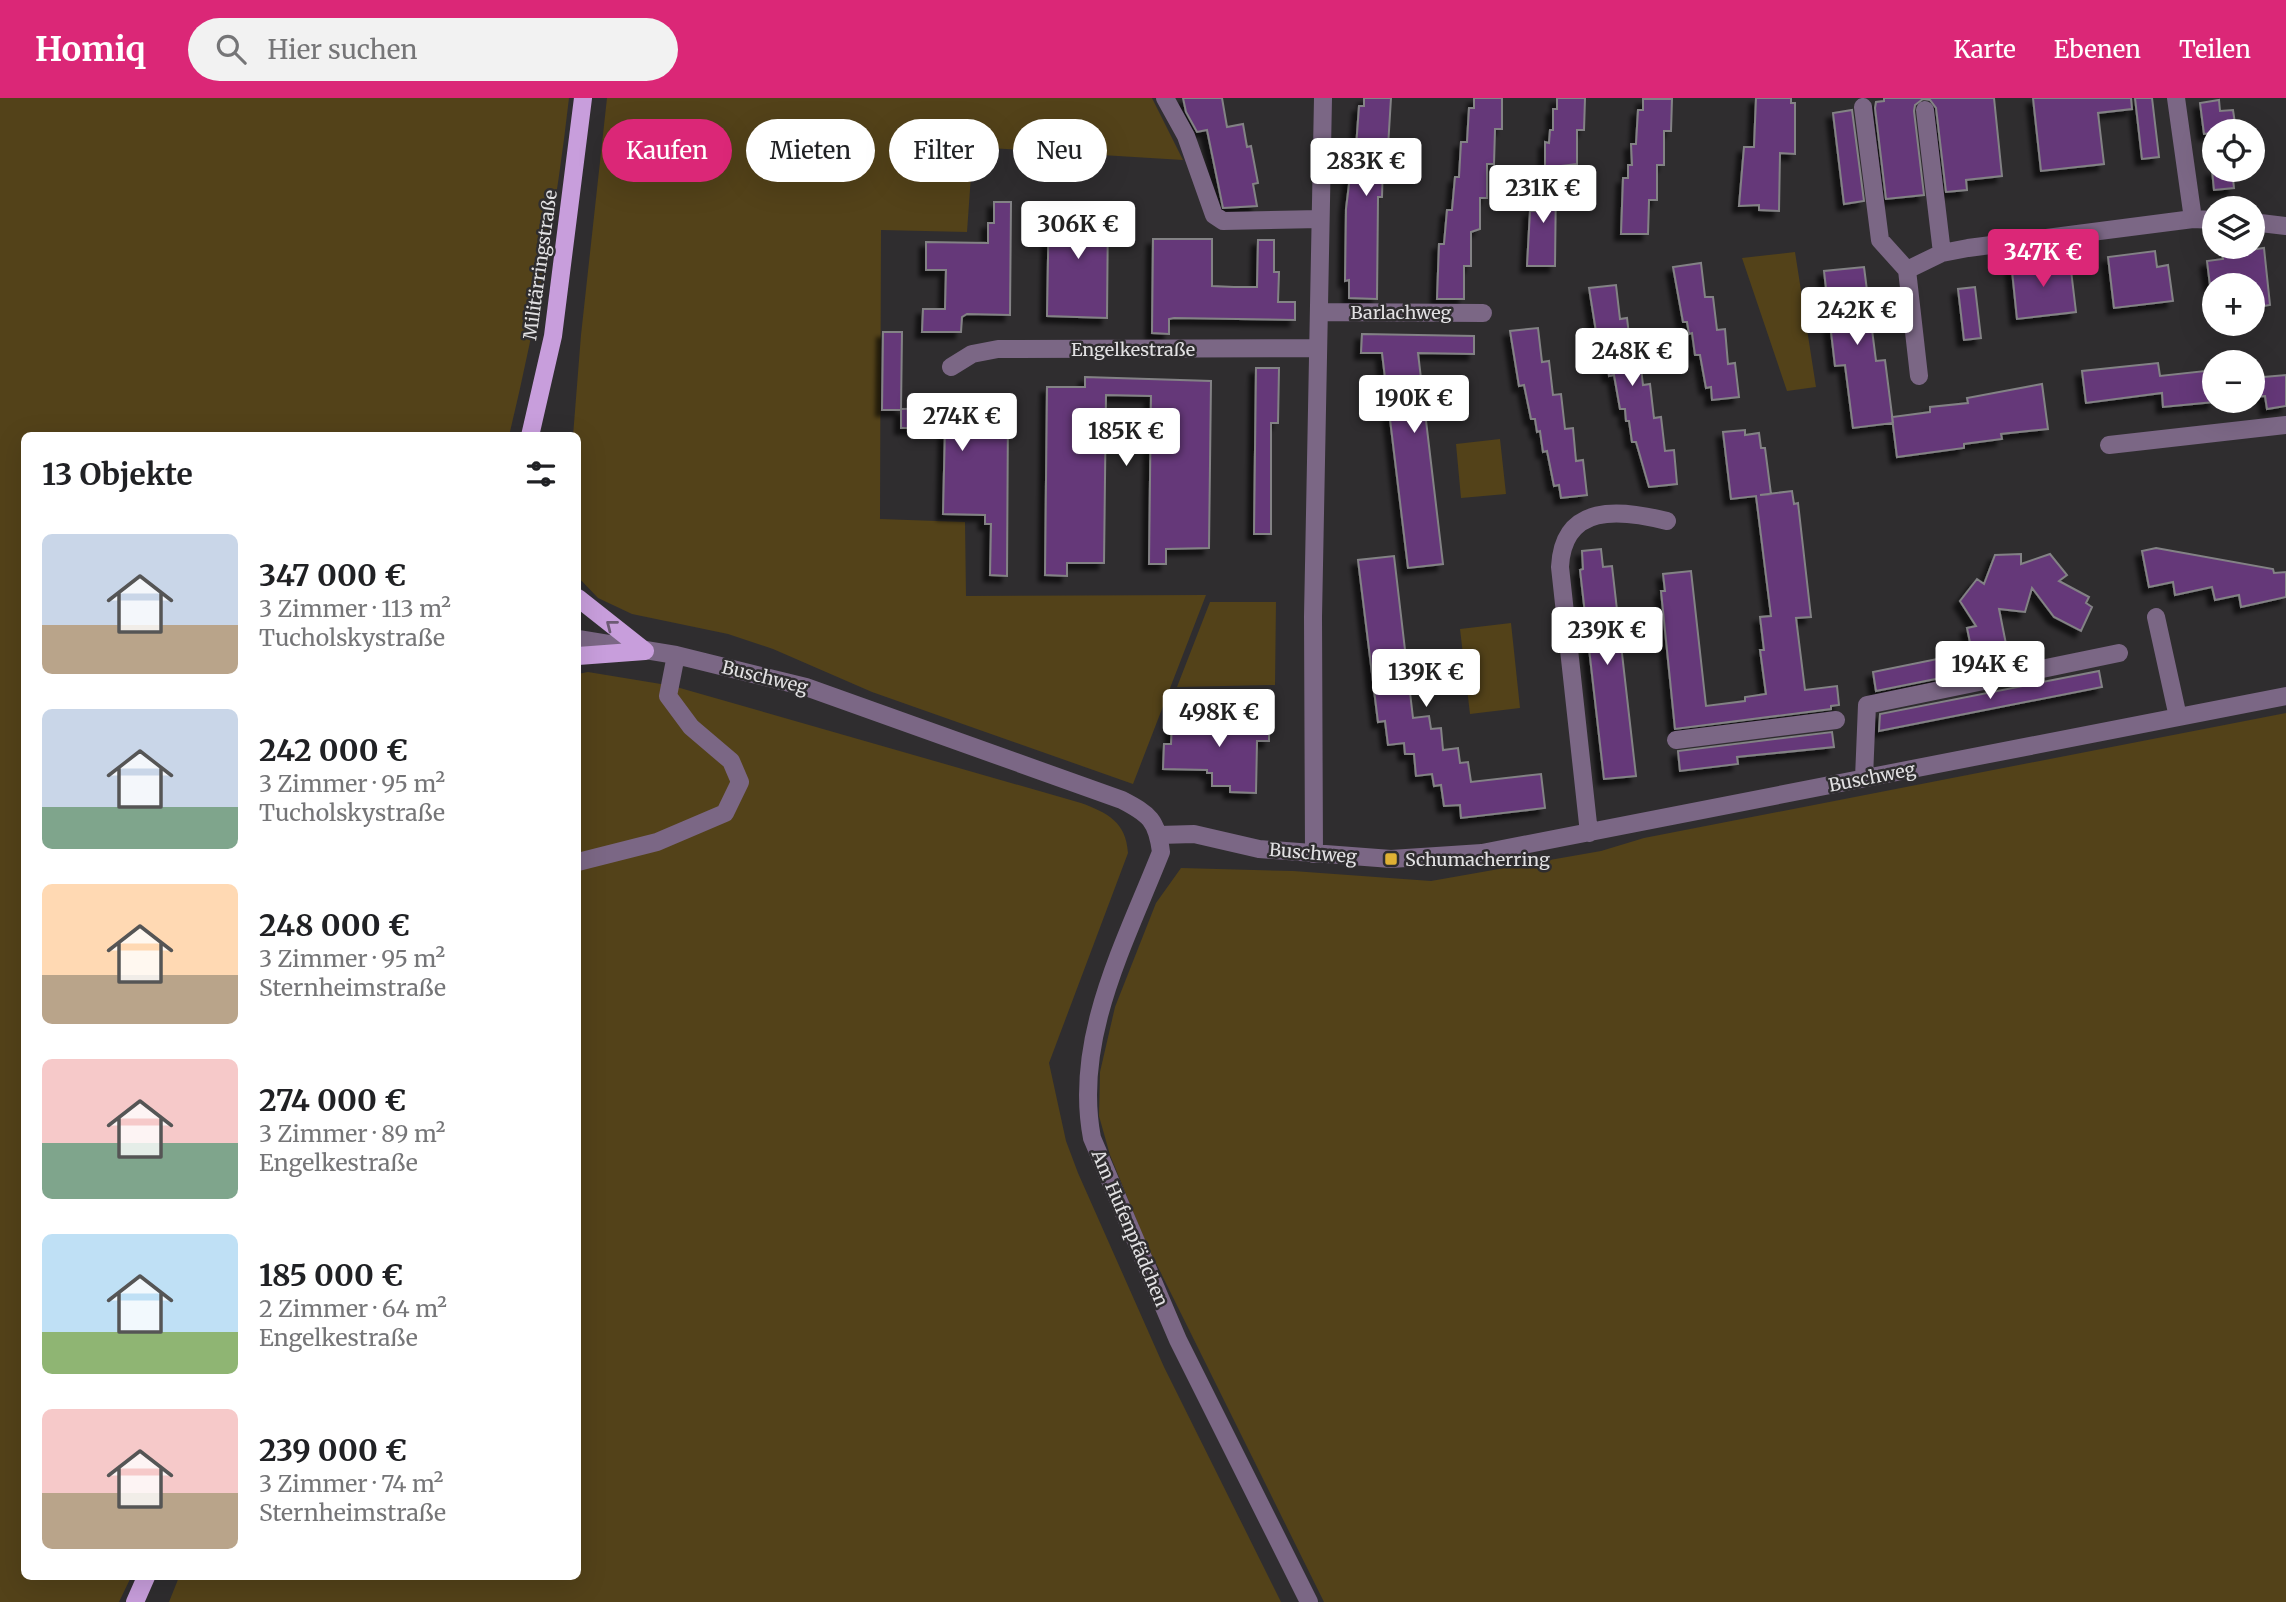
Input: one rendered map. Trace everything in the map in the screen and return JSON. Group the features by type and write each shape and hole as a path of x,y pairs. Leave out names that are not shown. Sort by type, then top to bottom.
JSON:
{"main road":[{"name":"Militärringstraße","path":"531,432 552,336 583,98"},
{"path":"581,600 645,651"},
{"path":"581,656 645,651"},
{"path":"135,1602 145,1580"}],"street":[{"path":"1165,98 1186,136 1214,215 1223,221 1320,219"},
{"path":"1314,854 1313,617 1323,98"},
{"path":"2176,98 2193,219"},
{"path":"1863,107 1880,240 1907,270 1919,376"},
{"path":"1925,110 1942,253"},
{"path":"1907,270 1942,253 2202,219"},
{"path":"2265,224 2286,226"},
{"name":"Barlachweg","path":"1319,312 1483,313"},
{"name":"Engelkestraße","path":"951,367 972,354 998,349 1318,348"},
{"path":"2109,445 2286,425"},
{"path":"1589,833 1560,567 1561,547 1568,533 1589,517 1628,513 1668,521"},
{"path":"2156,617 2178,717"},
{"name":"Buschweg","path":"581,640 677,654 806,687 1122,800 1149,814 1159,835 1175,832 1259,849 1391,859 1435,858 1589,833 2286,696"},
{"path":"1864,778 1867,705 2119,653"},
{"path":"581,861 657,842 725,813 740,782 732,761 691,727 668,696 677,654"},
{"path":"1676,740 1836,720"},
{"name":"Am Hufenpfädchen","path":"1159,835 1161,852 1120,951 1091,1052 1085,1104 1091,1139 1178,1340 1309,1602"}],"shaded area":[{"path":"0,98 569,98 544,268 510,432 21,432 21,1580 130,1580 119,1602 0,1602"},
{"path":"607,98 1152,98 1183,160 1107,155 1107,119 1013,119 1013,149 999,149 999,119 889,119 889,182 971,182 967,232 881,230 880,519 965,522 966,596 1206,595 1133,784 872,692 773,649 728,634 632,614 598,598 581,580 581,432 573,432 602,144 602,182 732,182 732,119 605,119"},
{"path":"1795,252 1816,387 1787,391 1742,258"},
{"path":"1500,439 1506,494 1461,498 1456,444"},
{"path":"1210,602 1276,602 1275,685 1177,687"},
{"path":"1511,623 1520,708 1470,714 1460,629"},
{"path":"588,672 673,686 1081,803 1107,815 1119,826 1127,842 1128,853 1049,1063 1066,1141 1078,1173 1164,1367 1281,1602 169,1602 178,1580 581,1580 581,673"},
{"path":"2286,713 2286,1602 1324,1602 1146,1243 1110,1155 1099,1116 1100,1072 1115,1007 1156,903 1181,868 1293,871 1431,881 1601,851 1644,838"}],"building":[{"path":"1183,98 1222,98 1227,127 1243,124 1247,147 1251,146 1258,183 1253,184 1257,206 1223,208 1207,130 1197,132 1186,112"},
{"path":"1364,98 1391,98 1387,163 1383,162 1382,197 1378,197 1377,299 1349,298 1349,280 1345,281 1346,209 1350,176 1354,176 1359,106 1364,106"},
{"path":"1474,98 1502,98 1502,129 1495,129 1494,164 1487,164 1487,198 1480,198 1480,229 1471,232 1471,266 1464,266 1464,299 1437,299 1439,244 1444,244 1447,210 1452,210 1455,177 1459,177 1461,142 1467,142 1469,108 1474,108"},
{"path":"1557,98 1585,98 1584,130 1577,130 1577,164 1545,168 1545,142 1549,143 1550,130 1553,130 1553,109 1557,109"},
{"path":"1756,98 1791,98 1791,103 1795,103 1795,154 1780,153 1779,211 1759,210 1759,205 1739,206 1744,147 1754,147"},
{"path":"1884,98 1994,98 2002,176 1966,180 1967,190 1946,192 1936,108 1930,100 1923,99 1915,105 1914,111 1924,195 1886,199 1875,108 1876,102 1884,101"},
{"path":"2033,98 2131,98 2132,109 2098,113 2104,164 2041,171"},
{"path":"2135,98 2152,98 2159,157 2142,159"},
{"path":"1643,99 1672,99 1671,131 1664,131 1664,165 1657,165 1657,200 1649,200 1648,234 1621,234 1623,178 1628,178 1628,165 1632,165 1631,144 1636,144 1638,110 1643,110"},
{"path":"2219,100 2220,111 2233,110 2234,119 2202,119 2200,103"},
{"path":"1852,110 1864,201 1844,204 1833,113"},
{"path":"1538,177 1556,178 1555,266 1527,266 1530,211 1535,211"},
{"path":"2213,182 2233,182 2234,188 2214,190"},
{"path":"994,202 1011,202 1010,315 967,314 962,317 961,332 922,332 923,309 945,309 946,270 926,270 926,242 988,243 988,223 994,223"},
{"path":"1049,202 1065,202 1065,206 1108,207 1107,318 1047,316"},
{"path":"1153,239 1212,239 1212,286 1234,287 1257,287 1258,240 1274,240 1274,272 1279,272 1278,302 1295,302 1295,320 1174,318 1169,319 1169,334 1152,333"},
{"path":"2155,251 2157,267 2168,265 2173,301 2114,308 2108,257"},
{"path":"2265,258 2270,305 2265,306 2265,273 2208,273 2207,261"},
{"path":"2032,259 2033,266 2070,262 2076,312 2017,319 2011,261"},
{"path":"1701,263 1705,297 1713,297 1717,330 1725,329 1728,364 1735,363 1739,397 1712,400 1711,387 1706,388 1700,355 1695,355 1692,333 1689,334 1687,322 1683,322 1673,267"},
{"path":"1864,267 1876,361 1885,360 1893,423 1853,428 1845,365 1835,366 1824,271"},
{"path":"1616,285 1620,319 1627,318 1631,352 1639,351 1643,385 1650,384 1654,418 1661,417 1665,451 1674,450 1677,484 1649,487 1636,442 1632,442 1625,409 1620,409 1614,375 1609,376 1607,354 1604,355 1602,343 1598,344 1589,288"},
{"path":"1975,287 1981,338 1964,340 1958,289"},
{"path":"1538,328 1542,362 1549,361 1553,395 1561,394 1565,429 1573,428 1576,461 1583,460 1587,495 1561,498 1559,485 1554,486 1547,451 1543,452 1540,431 1537,432 1535,419 1531,419 1524,385 1519,386 1510,331"},
{"path":"883,332 902,332 901,409 1008,407 1007,576 990,575 991,524 985,524 985,515 943,514 945,428 901,428 901,410 882,410"},
{"path":"1362,334 1474,336 1474,354 1418,353 1443,564 1408,568 1382,353 1361,353"},
{"path":"2158,363 2160,376 2202,371 2202,403 2163,407 2162,393 2086,403 2082,371"},
{"path":"1256,368 1279,368 1278,423 1271,423 1271,534 1254,534"},
{"path":"2286,375 2286,406 2267,409 2265,377"},
{"path":"1085,377 1211,381 1209,548 1166,549 1166,564 1149,564 1151,396 1106,395 1104,563 1067,563 1067,576 1045,575 1047,387 1085,387"},
{"path":"2042,384 2048,429 2001,434 2002,439 1964,444 1964,448 1897,457 1892,417 1930,412 1930,407 1968,403 1967,398"},
{"path":"1745,430 1745,435 1759,433 1761,448 1765,448 1771,494 1792,491 1794,504 1798,503 1811,617 1796,618 1805,690 1837,686 1839,705 1831,706 1831,709 1675,729 1661,591 1665,591 1663,574 1691,571 1706,706 1745,701 1745,697 1766,694 1760,650 1764,650 1760,617 1771,616 1756,496 1731,499 1723,432"},
{"path":"2156,548 2273,569 2274,573 2286,572 2286,597 2241,607 2239,595 2215,600 2212,587 2175,595 2173,582 2149,587 2142,551"},
{"path":"1601,549 1603,567 1612,566 1636,776 1604,779 1580,570 1583,569 1582,551"},
{"path":"2021,554 2021,564 2050,554 2067,575 2059,581 2089,597 2086,603 2092,607 2081,631 2054,617 2032,588 2025,612 1999,609 2010,664 1876,691 1873,672 1972,652 1967,628 1976,626 1960,601 1977,579 1984,584 1995,555"},
{"path":"1394,556 1413,718 1429,716 1431,729 1441,728 1443,750 1458,748 1460,763 1468,762 1471,782 1541,774 1545,808 1461,818 1460,805 1444,806 1441,785 1434,786 1432,774 1416,776 1414,754 1405,754 1404,743 1388,745 1385,721 1378,722 1358,560"},
{"path":"2099,671 2102,687 1879,731 1880,714"},
{"path":"1196,715 1257,717 1257,720 1269,720 1269,741 1257,741 1256,793 1230,792 1230,786 1212,786 1212,773 1207,773 1207,770 1163,769 1164,744 1171,744 1172,724 1195,725"},
{"path":"1832,732 1834,747 1737,757 1738,764 1680,771 1678,751"}],"place":[{"name":"Schumacherring","path":"1391,859"}]}
